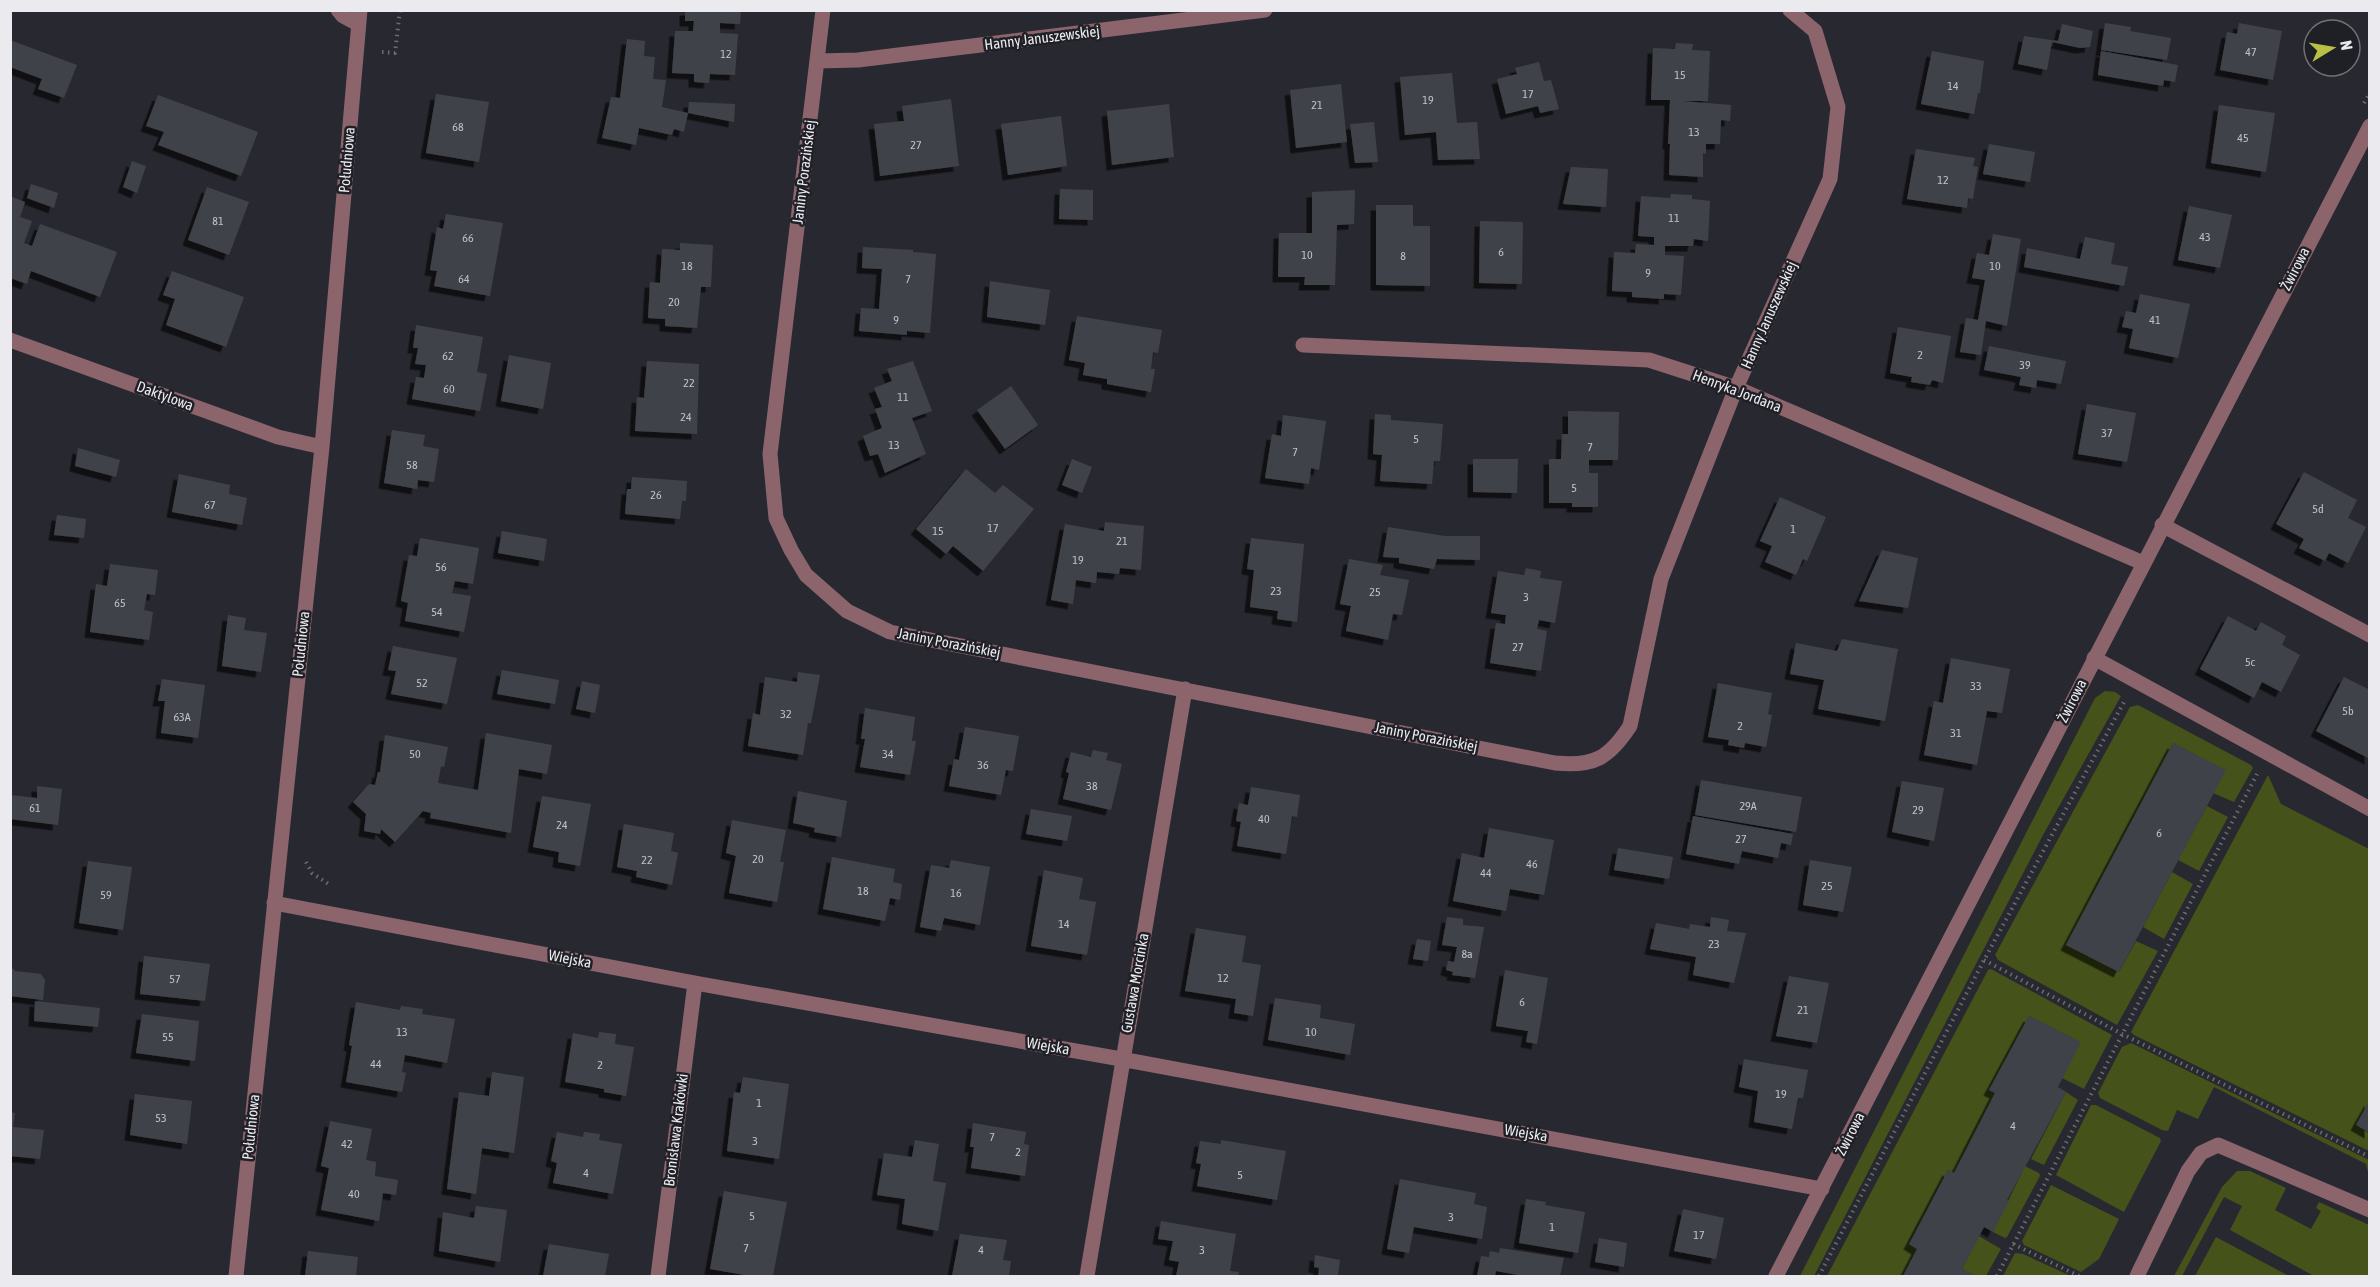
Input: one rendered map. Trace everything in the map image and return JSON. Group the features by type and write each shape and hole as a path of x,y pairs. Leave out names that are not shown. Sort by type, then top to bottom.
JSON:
{"street":[{"path":"338,10 359,17"},
{"name":"Janiny Porazińskiej","path":"823,10 770,454 776,518 790,550 806,575 846,611 890,632 1555,762 1578,765 1602,757"},
{"name":"Hanny Januszewskiej","path":"818,61 858,60 1229,12 1265,10"},
{"name":"Hanny Januszewskiej","path":"1602,757 1619,742 1630,726 1661,579 1736,388 1830,179 1838,107 1815,31 1790,10"},
{"name":"Południowa","path":"236,1276 322,447 359,17"},
{"name":"Żwirowa","path":"1776,1276 2370,126"},
{"name":"Daktylowa","path":"10,340 278,437 322,447"},
{"name":"Henryka Jordana","path":"1303,345 1649,360 1736,388 2143,563"},
{"path":"2162,525 2370,635"},
{"path":"2094,658 2370,809"},
{"name":"Gustawa Morcinka","path":"1087,1276 1121,1059 1185,689"},
{"name":"Wiejska","path":"274,903 695,983 1121,1059 1822,1189"},
{"name":"Bronisława Krakówki","path":"658,1276 695,983"},
{"path":"2137,1276 2188,1171 2201,1153 2218,1145 2370,1210"}],"path":[{"path":"1819,1276 1984,960 2127,695"},
{"path":"1996,1276 2262,764"},
{"path":"1984,960 2122,1034 2370,1157"},
{"path":"2013,1244 2079,1276"}],"green space":[{"path":"2105,691 2115,692 2121,696 2043,835 1814,1276 1800,1276 2095,698"},
{"path":"2138,705 2253,768 2234,802 2213,793 2225,770 2173,743 2067,945 2119,972 2136,941 2158,951 2117,1025 1998,960 1995,955 2130,707"},
{"path":"2268,775 2281,804 2369,849 2370,1100 2356,1125 2369,1133 2369,1151 2131,1032"},
{"path":"2207,806 2228,817 2199,871 2178,860"},
{"path":"2172,872 2193,884 2164,939 2143,927"},
{"path":"1991,969 2112,1035 2084,1089 2062,1078 2080,1042 2029,1016 1990,1090 1995,1093 1954,1173 1948,1170 1909,1243 1917,1249 1903,1276 1827,1276 1988,970"},
{"path":"2131,1043 2369,1160 2369,1176 2366,1164 2214,1087 2198,1119 2177,1110 2168,1131 2100,1098 2098,1093 2122,1047"},
{"path":"2066,1092 2078,1100 2044,1165 2031,1159"},
{"path":"2091,1105 2096,1105 2160,1138 2161,1141 2124,1212 2056,1175"},
{"path":"2025,1166 2039,1173 2040,1176 2005,1238 1993,1232"},
{"path":"2237,1171 2250,1171 2286,1188 2275,1210 2311,1229 2321,1211 2316,1208 2319,1202 2369,1225 2369,1276 2314,1276 2230,1230 2242,1206 2224,1197 2182,1276 2174,1276 2222,1187"},
{"path":"2051,1185 2119,1219 2099,1259 2081,1272 2024,1245 2022,1241"},
{"path":"1979,1236 2001,1249 1986,1276 1975,1276 1962,1269"},
{"path":"2216,1237 2289,1276 2195,1276"},
{"path":"2015,1253 2023,1254 2071,1276 2003,1276"}],"building":[{"path":"685,10 741,10 740,24 720,23 720,33 738,34 735,75 710,74 709,83 694,82 694,74 672,73 675,31 693,31 694,21 685,21"},
{"path":"2105,23 2131,27 2130,31 2171,38 2167,60 2101,50"},
{"path":"2239,23 2282,31 2273,80 2220,70 2227,32 2237,34"},
{"path":"2062,24 2093,31 2090,47 2080,48 2052,42 2047,70 2018,64 2024,36 2058,41"},
{"path":"627,39 645,41 644,56 655,57 653,79 666,80 662,107 688,113 684,132 674,129 672,135 639,128 636,145 602,138 611,97 620,98"},
{"path":"10,40 77,65 64,98 38,89 42,79 10,67"},
{"path":"1676,43 1693,44 1692,50 1710,51 1708,101 1682,101 1731,105 1730,121 1721,120 1720,144 1706,144 1706,154 1703,153 1703,177 1669,175 1670,100 1651,100 1653,48 1675,49"},
{"path":"1932,51 1984,61 1980,93 1978,93 1974,114 1921,104"},
{"path":"2101,51 2178,65 2175,82 2164,80 2163,86 2098,75"},
{"path":"1539,62 1544,81 1551,80 1559,109 1540,113 1538,106 1506,114 1497,79 1517,74 1515,68"},
{"path":"1452,73 1457,123 1477,122 1480,159 1438,160 1436,132 1405,135 1400,77"},
{"path":"1341,84 1347,142 1296,148 1290,90"},
{"path":"436,94 489,102 479,162 426,153"},
{"path":"158,95 258,132 241,176 158,145 164,132 146,126"},
{"path":"951,99 959,166 880,176 874,124 904,121 902,106"},
{"path":"689,102 735,104 734,122 688,113"},
{"path":"1169,104 1174,157 1112,165 1107,111"},
{"path":"2219,105 2275,113 2266,172 2211,163"},
{"path":"1061,116 1067,166 1008,175 1001,124"},
{"path":"1374,122 1378,162 1355,163 1350,124"},
{"path":"1989,144 2035,152 2030,182 1983,174"},
{"path":"1916,149 1975,158 1973,166 1978,167 1973,199 1968,198 1967,208 1907,199"},
{"path":"132,161 146,166 137,193 123,187"},
{"path":"1571,167 1608,169 1606,207 1563,204"},
{"path":"31,184 58,193 54,208 27,198"},
{"path":"207,187 249,202 229,255 188,240"},
{"path":"1060,189 1093,190 1093,220 1059,219"},
{"path":"1355,190 1354,224 1337,225 1335,285 1304,285 1305,277 1278,277 1279,233 1312,233 1312,192"},
{"path":"1671,194 1692,195 1692,199 1710,201 1708,241 1694,239 1693,246 1665,246 1665,255 1684,256 1681,295 1664,294 1664,299 1632,297 1632,292 1612,291 1614,252 1635,253 1636,244 1654,245 1654,237 1638,236 1641,196 1670,198"},
{"path":"10,196 25,202 20,217 32,221 24,243 32,246 40,224 117,252 100,297 31,271 27,284 10,278"},
{"path":"1376,205 1413,205 1413,226 1430,226 1430,286 1376,285"},
{"path":"2189,206 2232,215 2220,268 2178,260"},
{"path":"446,214 503,223 490,296 434,286 437,271 430,270 437,227 443,229"},
{"path":"1480,221 1523,222 1522,284 1479,283"},
{"path":"1993,234 2021,239 2007,326 1986,321 1981,355 1960,352 1966,318 1978,320 1985,280 1972,278 1977,253 1989,255"},
{"path":"2085,237 2115,243 2111,264 2128,267 2124,286 2024,267 2027,248 2080,259"},
{"path":"680,243 713,245 711,287 701,287 697,328 665,326 665,319 648,318 650,282 660,283 662,249 680,250"},
{"path":"863,247 936,254 930,333 907,331 907,335 859,331 861,308 879,309 882,269 862,268"},
{"path":"172,271 244,297 226,347 166,325 175,299 163,295"},
{"path":"990,281 1050,290 1045,325 987,317"},
{"path":"2140,294 2190,304 2178,358 2129,348 2133,329 2122,327 2126,311 2136,313"},
{"path":"1077,316 1162,330 1158,353 1153,352 1151,369 1155,369 1151,392 1107,384 1107,379 1083,375 1085,363 1069,360"},
{"path":"416,325 483,337 477,372 487,374 480,411 412,399 416,377 424,378 426,365 415,364 418,348 413,348"},
{"path":"1898,327 1951,336 1943,383 1932,380 1930,385 1911,382 1912,377 1890,373"},
{"path":"1989,346 2066,361 2061,384 2037,380 2036,388 2019,385 2021,377 1984,370"},
{"path":"509,355 551,363 543,409 501,401"},
{"path":"647,361 699,364 697,434 635,431 637,397 644,398"},
{"path":"913,361 932,411 912,418 926,454 885,473 878,454 870,456 863,436 882,428 875,409 882,407 874,388 892,381 887,369"},
{"path":"1011,386 1038,425 1005,449 977,410"},
{"path":"2087,404 2136,413 2127,462 2078,454"},
{"path":"1568,411 1619,412 1618,460 1589,460 1589,473 1598,473 1598,507 1572,507 1572,503 1549,503 1549,459 1561,459 1562,434 1568,434"},
{"path":"1375,414 1391,415 1391,420 1443,424 1440,461 1434,461 1432,484 1380,481 1382,455 1373,454"},
{"path":"1283,415 1326,421 1319,470 1311,468 1309,484 1265,478 1272,434 1281,436"},
{"path":"392,430 425,435 423,446 439,449 434,482 418,480 417,489 384,483"},
{"path":"78,448 120,460 116,477 75,466"},
{"path":"1072,459 1092,467 1082,493 1062,485"},
{"path":"1473,459 1518,459 1517,493 1473,492"},
{"path":"966,469 995,493 1003,485 1034,509 983,571 953,546 946,554 916,529"},
{"path":"2304,472 2357,500 2348,518 2366,527 2348,563 2329,553 2325,561 2299,548 2304,539 2276,524"},
{"path":"179,474 230,485 229,494 247,498 242,525 172,512"},
{"path":"632,477 687,481 686,501 682,501 680,519 625,514 627,489 631,489"},
{"path":"1780,497 1826,517 1807,561 1803,559 1796,575 1765,562 1772,546 1760,541"},
{"path":"57,515 86,519 84,538 54,535"},
{"path":"1105,522 1144,526 1141,570 1120,568 1119,574 1097,572 1096,583 1076,580 1073,604 1051,600 1065,524 1104,531"},
{"path":"1388,527 1445,536 1480,536 1480,560 1437,559 1434,569 1399,563 1399,558 1383,557"},
{"path":"502,531 547,539 544,561 498,553"},
{"path":"420,538 479,548 473,584 455,581 452,593 471,596 464,632 405,621 408,603 401,601 409,555 417,556"},
{"path":"1251,538 1304,544 1297,622 1277,619 1278,611 1250,607 1254,570 1247,569"},
{"path":"1882,550 1918,558 1908,608 1859,601"},
{"path":"1349,559 1383,565 1380,575 1409,580 1402,615 1393,614 1388,640 1346,631 1351,606 1340,604"},
{"path":"110,564 158,570 155,595 147,594 144,610 153,612 149,640 90,632 96,584 107,586"},
{"path":"1526,568 1541,571 1540,578 1562,581 1555,623 1539,620 1537,629 1547,631 1541,671 1490,663 1496,623 1505,624 1506,615 1491,613 1498,571 1524,575"},
{"path":"228,615 246,618 244,630 267,633 261,672 222,666"},
{"path":"2228,616 2256,631 2261,622 2286,636 2282,645 2300,655 2281,692 2262,682 2254,698 2200,669"},
{"path":"1842,639 1898,649 1885,721 1818,709 1824,680 1790,674 1796,643 1837,651"},
{"path":"393,646 457,658 447,704 391,694 396,671 388,670"},
{"path":"1951,658 2010,669 2002,713 1987,711 1977,765 1924,755 1934,701 1943,703"},
{"path":"502,670 559,680 555,704 497,694"},
{"path":"798,672 820,675 803,755 748,746 753,713 760,715 765,677 797,682"},
{"path":"2344,677 2370,690 2370,759 2316,731"},
{"path":"162,679 205,685 198,738 161,733 165,701 158,701"},
{"path":"582,681 600,685 595,713 576,709"},
{"path":"1718,683 1772,693 1768,714 1772,715 1766,747 1745,743 1744,748 1728,745 1729,740 1708,737"},
{"path":"865,708 915,717 912,741 916,741 910,775 860,767 865,739 861,739"},
{"path":"965,727 1019,736 1013,771 1006,770 1001,795 949,786 954,759 959,760"},
{"path":"486,733 552,745 547,774 519,769 511,833 430,818 431,813 423,811 395,842 381,829 380,834 364,831 366,814 353,802 369,784 375,785 378,772 380,772 385,735 448,747 438,783 478,790"},
{"path":"2173,743 2226,770 2119,972 2066,945"},
{"path":"1093,750 1108,753 1106,760 1122,764 1111,810 1063,799 1071,752 1091,757"},
{"path":"1701,780 1802,797 1796,832 1695,815"},
{"path":"1902,781 1944,788 1934,841 1892,832"},
{"path":"37,786 62,789 58,825 10,819 10,795 37,798"},
{"path":"1251,787 1300,795 1297,817 1292,816 1286,854 1237,846 1241,822 1236,821 1239,803 1248,805"},
{"path":"798,791 847,801 841,837 814,832 815,828 793,823"},
{"path":"542,796 591,804 580,866 558,862 559,852 533,847"},
{"path":"1031,809 1072,816 1067,841 1026,834"},
{"path":"1693,816 1793,834 1791,845 1781,843 1778,858 1742,851 1739,864 1686,854"},
{"path":"732,820 786,830 780,862 784,862 777,902 729,893 736,856 726,853"},
{"path":"624,824 674,833 671,851 678,853 672,885 636,877 637,871 617,867"},
{"path":"1489,828 1554,840 1544,895 1510,889 1506,911 1453,901 1462,853 1484,858"},
{"path":"1618,848 1673,857 1669,879 1614,870"},
{"path":"832,857 895,869 893,882 902,884 900,900 890,898 885,921 823,909"},
{"path":"951,860 990,867 980,925 944,918 941,931 920,927 931,865 949,868"},
{"path":"1810,860 1852,867 1843,912 1803,905"},
{"path":"88,861 132,867 123,930 79,923"},
{"path":"1044,870 1083,878 1079,899 1096,902 1087,955 1031,946"},
{"path":"1447,917 1463,919 1463,925 1484,927 1475,978 1452,975 1453,972 1446,970 1448,961 1454,962 1457,947 1442,945"},
{"path":"1711,917 1729,920 1727,931 1746,933 1734,983 1693,975 1696,957 1650,949 1656,923 1689,929 1690,924 1710,927"},
{"path":"1196,928 1246,936 1242,962 1261,965 1253,1016 1234,1013 1236,999 1185,991"},
{"path":"1417,939 1431,941 1428,961 1413,959"},
{"path":"144,956 210,964 205,1001 140,994"},
{"path":"10,966 15,971 41,974 45,980 43,1000 10,996"},
{"path":"1505,970 1548,978 1537,1044 1526,1042 1528,1031 1496,1026"},
{"path":"1789,976 1829,983 1817,1043 1776,1036"},
{"path":"1275,998 1321,1005 1320,1018 1355,1024 1350,1055 1268,1040"},
{"path":"35,1001 100,1008 98,1027 34,1021"},
{"path":"356,1002 400,1010 401,1006 423,1009 422,1014 455,1019 447,1063 405,1055 402,1072 406,1073 402,1092 346,1082"},
{"path":"142,1014 199,1021 195,1061 136,1053"},
{"path":"2029,1016 2081,1042 2058,1087 2066,1092 2007,1200 2009,1201 1993,1232 1984,1227 1962,1269 1975,1276 1903,1276 1917,1249 1909,1244 1948,1170 1954,1173 1995,1093 1989,1090"},
{"path":"599,1032 616,1034 615,1044 634,1047 626,1096 604,1092 604,1089 565,1082 573,1033 598,1038"},
{"path":"1744,1059 1808,1070 1803,1098 1798,1098 1792,1129 1754,1122 1758,1091 1739,1087"},
{"path":"492,1072 524,1077 514,1153 482,1148 476,1194 447,1189 459,1092 489,1096"},
{"path":"743,1077 789,1084 779,1159 727,1151 734,1092 740,1093"},
{"path":"135,1094 192,1101 187,1144 130,1135"},
{"path":"2370,1100 2370,1133 2356,1125"},
{"path":"10,1112 15,1113 13,1127 44,1130 40,1159 10,1156"},
{"path":"330,1121 372,1129 366,1160 376,1162 375,1176 398,1180 396,1195 383,1193 379,1221 321,1210 329,1168 321,1166"},
{"path":"973,1123 1026,1132 1024,1144 1029,1145 1025,1176 971,1168 974,1147 970,1147"},
{"path":"557,1132 583,1137 584,1132 600,1134 599,1140 622,1144 613,1194 553,1183 557,1163 551,1161"},
{"path":"915,1140 939,1144 933,1181 946,1183 938,1231 902,1224 905,1199 877,1195 884,1153 912,1157"},
{"path":"1221,1140 1286,1151 1277,1200 1197,1186 1201,1164 1196,1163 1200,1141 1221,1144"},
{"path":"1400,1179 1476,1193 1474,1204 1487,1207 1482,1239 1414,1227 1409,1253 1387,1249"},
{"path":"724,1191 787,1202 773,1276 750,1276 710,1269"},
{"path":"1526,1199 1585,1212 1578,1253 1519,1243"},
{"path":"476,1206 507,1210 500,1262 439,1251 443,1212 474,1218"},
{"path":"1683,1209 1724,1218 1716,1259 1674,1251"},
{"path":"1161,1221 1236,1234 1230,1271 1239,1272 1238,1276 1176,1276 1179,1262 1169,1260 1173,1241 1158,1239"},
{"path":"960,1234 1007,1240 1003,1260 1011,1261 1009,1276 952,1276"},
{"path":"1599,1238 1627,1243 1624,1267 1595,1262"},
{"path":"549,1244 609,1254 605,1276 543,1276"},
{"path":"1500,1248 1564,1258 1560,1276 1523,1276 1496,1271 1495,1276 1477,1276 1481,1256 1489,1257 1490,1251 1499,1253"},
{"path":"308,1251 358,1257 356,1276 305,1276"},
{"path":"1315,1255 1340,1260 1338,1276 1318,1276 1319,1268 1314,1267"}]}
